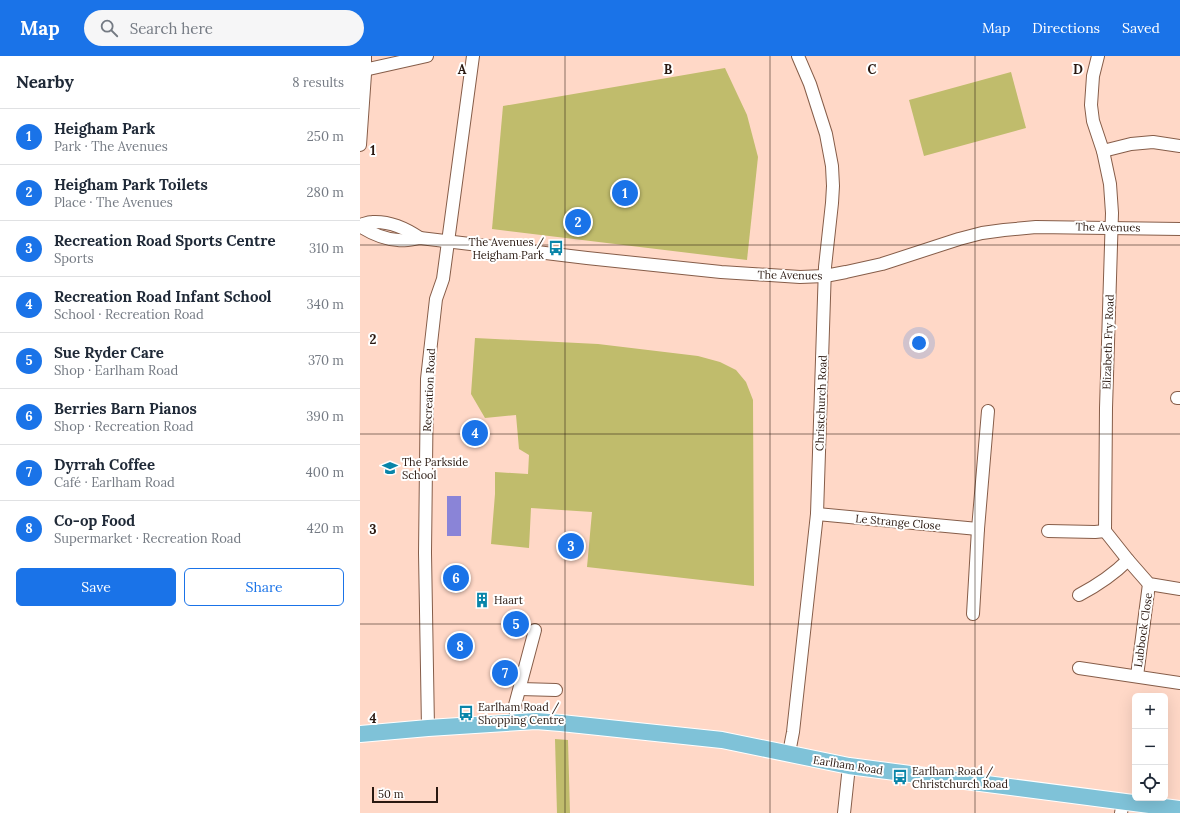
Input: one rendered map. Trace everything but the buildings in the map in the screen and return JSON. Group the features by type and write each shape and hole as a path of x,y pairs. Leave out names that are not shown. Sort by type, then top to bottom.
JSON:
{"main road":[{"name":"Earlham Road","path":"360,734 536,721 561,722 722,740 849,766 1122,807 1180,809"}],"street":[{"path":"360,145 363,70 365,56"},
{"path":"363,70 427,56"},
{"name":"Recreation Road","path":"428,728 425,553 427,379 436,298 442,279 448,241 473,56"},
{"name":"Christchurch Road","path":"789,753 793,732 817,514 825,276 824,267 832,203 832,166 826,134 810,84 798,56"},
{"name":"Elizabeth Fry Road","path":"1098,56 1093,76 1091,105 1093,121 1110,184 1111,227 1106,408 1105,531"},
{"path":"1102,151 1131,144 1153,142 1180,146"},
{"name":"The Avenues","path":"360,226 373,222 385,223 401,227 420,238 721,272 800,277 825,276 882,264 982,233 1036,227 1180,228"},
{"path":"973,614 978,529 988,410"},
{"name":"Le Strange Close","path":"817,514 978,529"},
{"path":"1048,531 1105,531 1149,584 1180,589"},
{"path":"1079,595 1101,583 1116,572 1128,560"},
{"name":"Lubbock Close","path":"1137,676 1149,584"},
{"path":"517,723 515,705 535,630"},
{"name":"Lubbock Close","path":"1079,668 1180,683"},
{"path":"520,689 556,690"},
{"path":"844,813 849,766"}],"shaded area":[{"path":"725,68 747,115 758,157 747,260 492,229 503,106"},
{"path":"1011,72 1026,128 924,156 909,100"},
{"path":"475,338 598,344 698,356 720,362 736,370 746,382 753,400 754,586 587,567 592,512 531,508 529,548 491,544 495,494 495,472 528,474 529,455 519,449 516,415 485,418 471,394"},
{"path":"447,496 461,496 461,536 447,536"},
{"path":"555,739 568,740 570,813 557,813"}],"place":[{"name":"Heigham Park","path":"625,193"},
{"name":"Heigham Park Toilets","path":"578,222"},
{"name":"The Avenues / Heigham Park","path":"556,248"},
{"name":"Recreation Road Infant School","path":"475,433"},
{"name":"The Parkside School","path":"390,468"},
{"name":"Recreation Road Sports Centre","path":"571,546"},
{"name":"Berries Barn Pianos","path":"456,578"},
{"name":"Haart","path":"482,600"},
{"name":"Sue Ryder Care","path":"516,624"},
{"name":"Co-op Food","path":"460,646"},
{"name":"Dyrrah Coffee","path":"505,673"},
{"name":"Earlham Road / Shopping Centre","path":"466,713"},
{"name":"Earlham Road / Christchurch Road","path":"900,777"}]}
